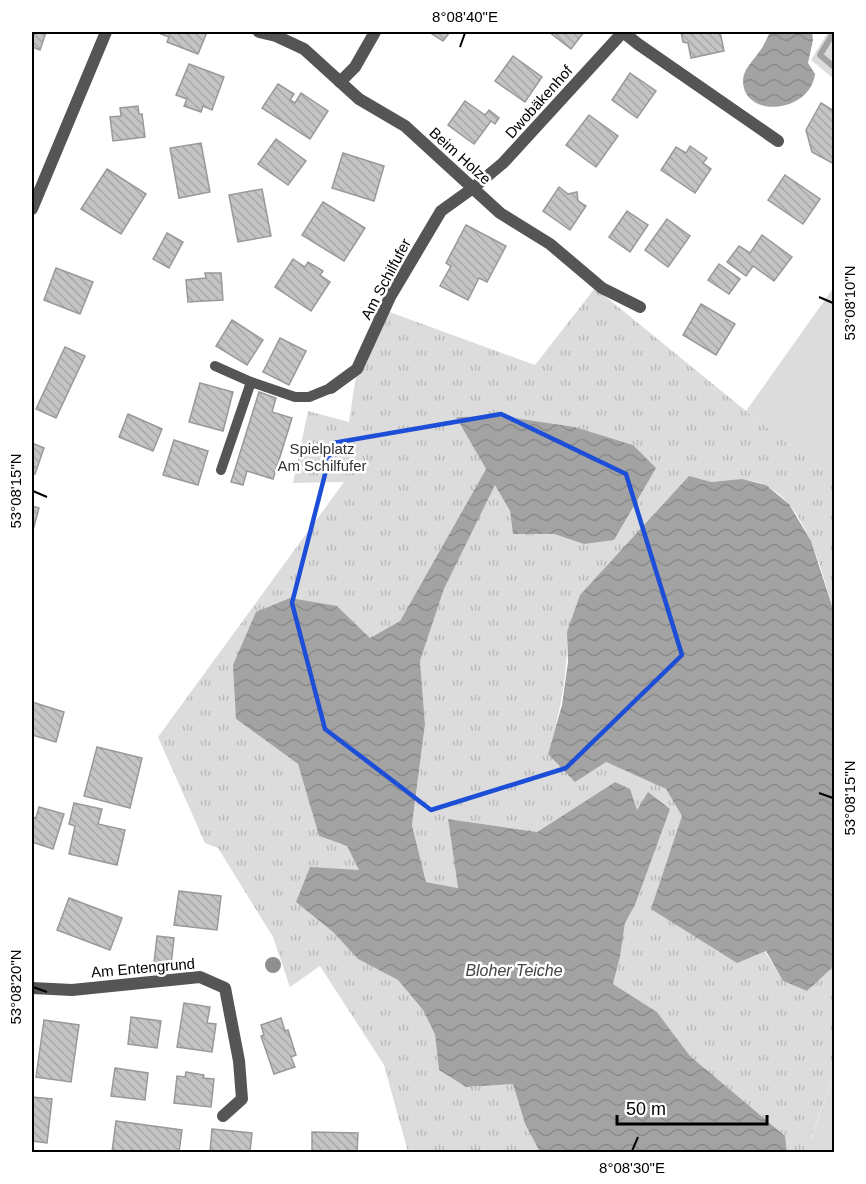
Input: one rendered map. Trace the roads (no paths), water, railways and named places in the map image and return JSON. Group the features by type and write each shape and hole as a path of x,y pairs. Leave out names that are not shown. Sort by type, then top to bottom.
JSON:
{"street":[{"path":"32,209 106,32"},
{"name":"Beim Holze","path":"259,32 276,36 304,49 359,99 405,126 500,213 550,244 602,288 640,307"},
{"path":"340,82 355,67 375,32"},
{"path":"623,32 778,141"},
{"name":"Dwobäkenhof","path":"473,189 503,164 623,32"},
{"name":"Am Schilfufer","path":"331,388 357,369 390,297 441,211 473,189"},
{"name":"Am Entengrund","path":"32,988 72,990 200,976 225,988 239,1061 242,1099 223,1116"}],"lane":[{"path":"215,366 251,382 295,397 309,397 331,388"},
{"path":"221,470 251,382"}],"water":[{"path":"770,32 812,32 813,40 808,63 815,74 810,87 802,97 790,104 777,107 764,106 753,101 746,93 743,80 747,68"},
{"name":"Bloher Teiche","path":"501,416 575,427 633,445 656,468 614,540 584,544 554,534 513,534 510,511 495,485 444,589 420,661 425,724 412,825 426,882 458,888 448,819 537,832 615,782 630,789 637,810 648,792 670,809 635,905 625,923 613,984 657,1012 690,1056 785,1136 787,1152 540,1152 525,1124 513,1084 466,1087 439,1070 435,1035 423,1010 398,980 358,959 333,932 296,902 310,867 359,870 347,846 319,836 298,764 236,719 233,665 256,612 290,598 337,606 370,638 400,621 486,469 456,417"},
{"path":"689,476 711,482 742,479 766,485 789,504 811,541 834,612 834,966 807,991 783,981 766,951 737,963 651,909 682,816 666,789 606,762 575,782 548,754 562,705 568,662 567,632 580,595"}],"waterway":[{"path":"834,32 820,55 834,67"}],"park label":[{"name":"Spielplatz Am Schilfufer","path":"322,458"}]}
